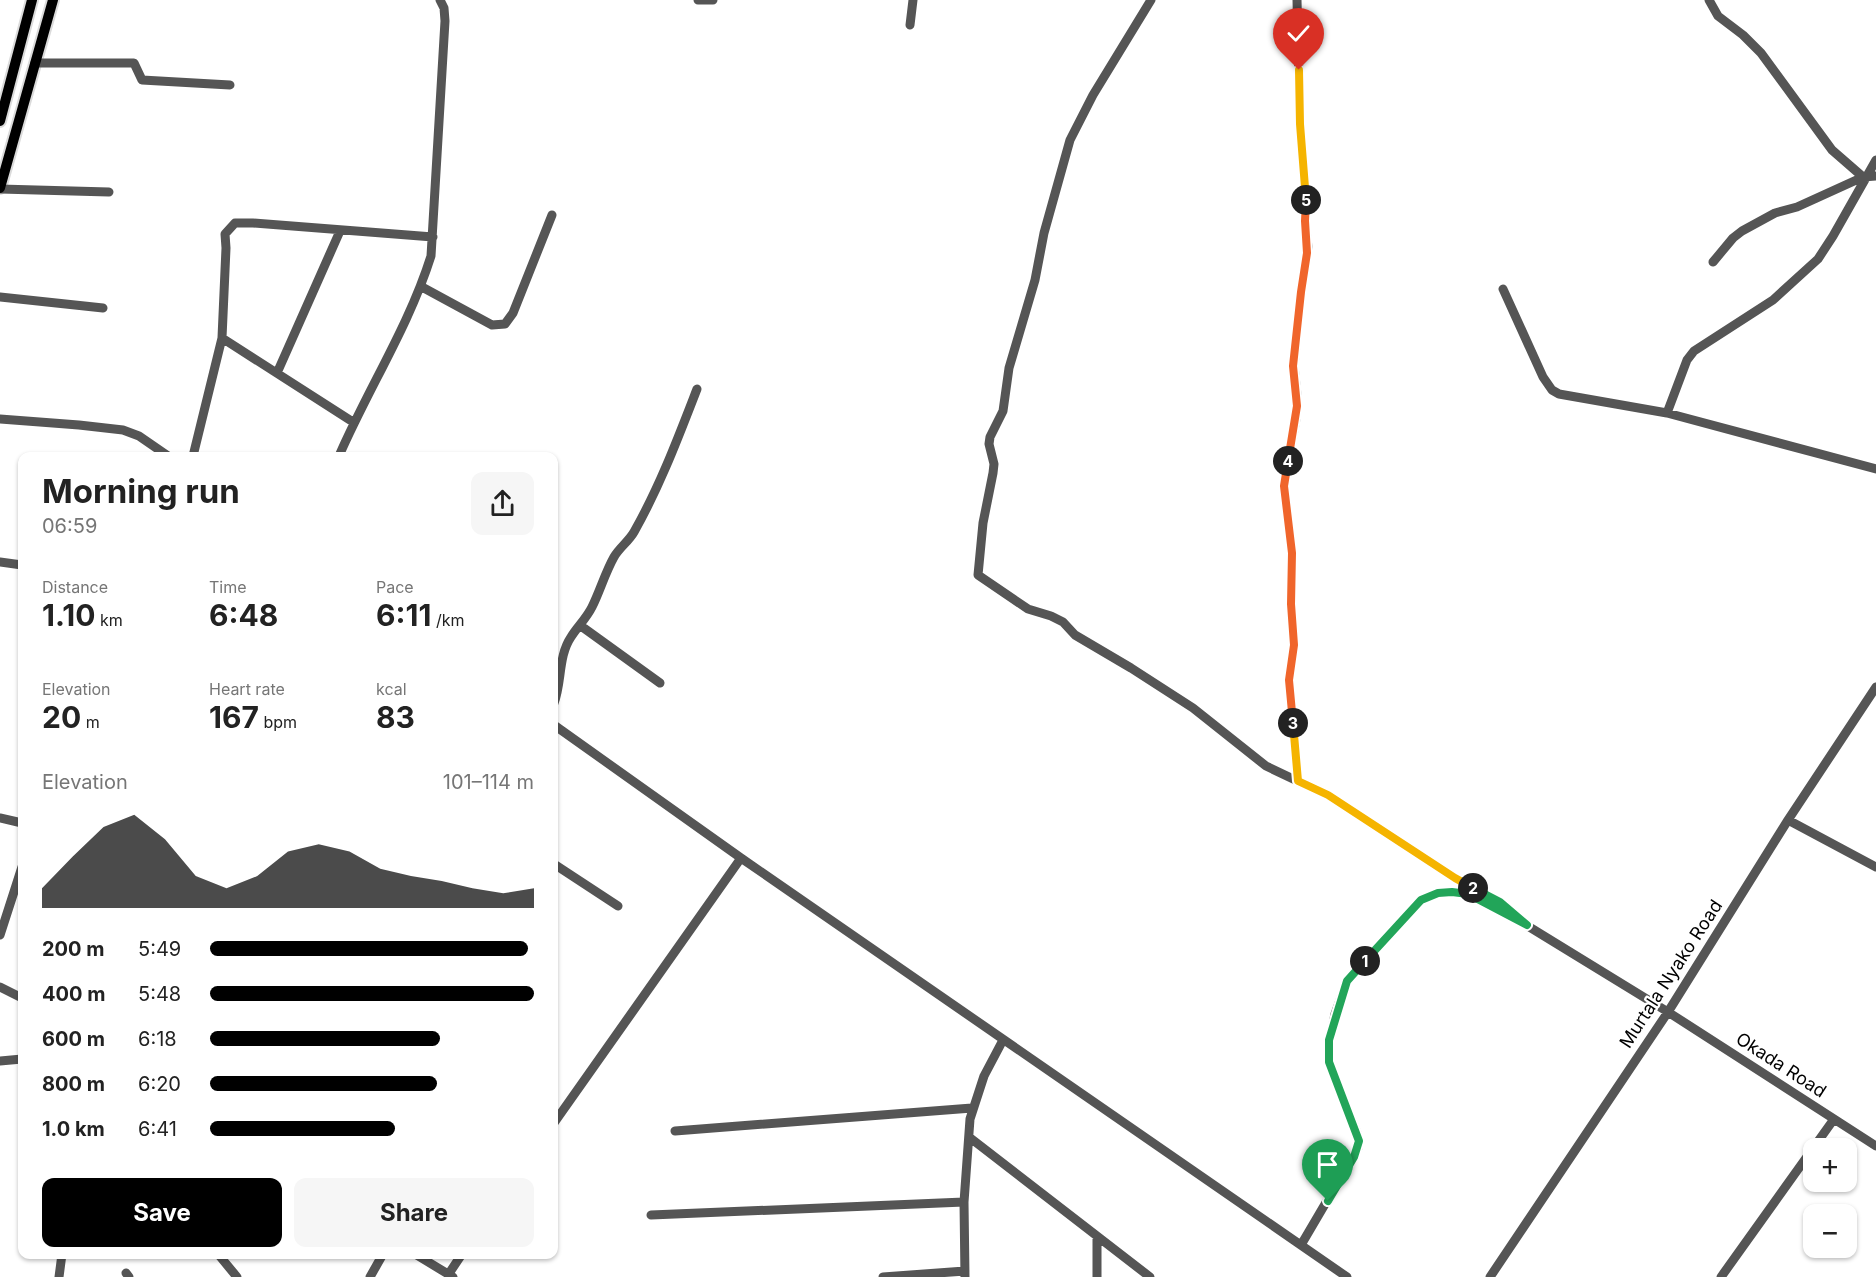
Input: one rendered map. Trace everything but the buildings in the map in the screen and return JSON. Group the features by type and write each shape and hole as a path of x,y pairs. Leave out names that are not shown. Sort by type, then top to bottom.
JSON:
{"main road":[{"path":"0,121 32,0"},
{"path":"0,189 53,0"}],"street":[{"path":"341,452 353,422 422,286 432,256 445,21 444,8 440,0"},
{"path":"698,0 713,0"},
{"path":"910,25 912,0"},
{"path":"1151,0 1093,95 1070,140 1044,233 1035,280 1009,368 1003,411 990,437 989,444 994,464 977,571 981,578 1028,609 1056,618 1075,635 1193,708 1266,766 1328,795 1455,878 1500,902 1527,925"},
{"path":"1297,0 1300,124 1308,248 1293,366 1297,395 1296,419 1284,486 1292,553 1291,604 1294,645 1289,680 1298,781"},
{"path":"1709,0 1714,12 1761,53 1832,150 1864,177"},
{"path":"35,63 134,63 142,80 230,85"},
{"path":"1667,413 1687,360 1694,351 1773,300 1818,259 1876,159"},
{"path":"1713,262 1733,238 1775,213 1797,207 1864,177 1876,176"},
{"path":"0,189 110,192"},
{"path":"422,286 492,325 505,324 513,313 552,215"},
{"path":"194,452 222,338 225,234 235,223 433,237"},
{"path":"277,373 340,231"},
{"path":"1503,289 1543,377 1552,390 1559,394 1667,413 1876,469"},
{"path":"0,297 103,308"},
{"path":"222,338 353,422"},
{"path":"558,692 570,638 581,626 617,552 632,536 657,490 697,389"},
{"path":"0,418 123,430 139,436 162,452"},
{"path":"0,562 18,564"},
{"path":"581,626 660,683"},
{"name":"Murtala Nyako Road","path":"1490,1277 1668,1012 1788,820 1876,687"},
{"path":"558,728 741,858 1347,1277"},
{"path":"0,818 18,822"},
{"path":"1788,820 1876,867"},
{"path":"558,1117 741,858"},
{"path":"558,867 618,906"},
{"path":"0,934 18,879"},
{"path":"1301,1245 1358,1148 1357,1134 1329,1062 1328,1049 1335,1014 1347,981 1421,900 1438,893 1468,894 1527,925"},
{"name":"Okada Road","path":"1527,925 1668,1012 1876,1146"},
{"path":"0,987 18,996"},
{"path":"883,1277 965,1274 964,1203 972,1108 984,1076 1003,1040"},
{"path":"0,1061 18,1059"},
{"path":"675,1131 972,1108"},
{"path":"1721,1277 1833,1119"},
{"path":"969,1137 1150,1277"},
{"path":"651,1215 964,1203"},
{"path":"1096,1277 1097,1237"},
{"path":"59,1277 61,1259"},
{"path":"222,1259 237,1277"},
{"path":"369,1277 380,1259"},
{"path":"423,1259 450,1276 459,1259"}],"route":[{"path":"1299,70 1308,248 1304,264 1293,366 1297,395 1296,419 1284,486 1292,553 1291,604 1294,651 1289,680 1298,781 1328,795 1455,878 1500,902 1527,925 1468,894 1438,893 1421,900 1347,981 1335,1014 1328,1049 1329,1062 1359,1141 1354,1157 1328,1201"}]}
